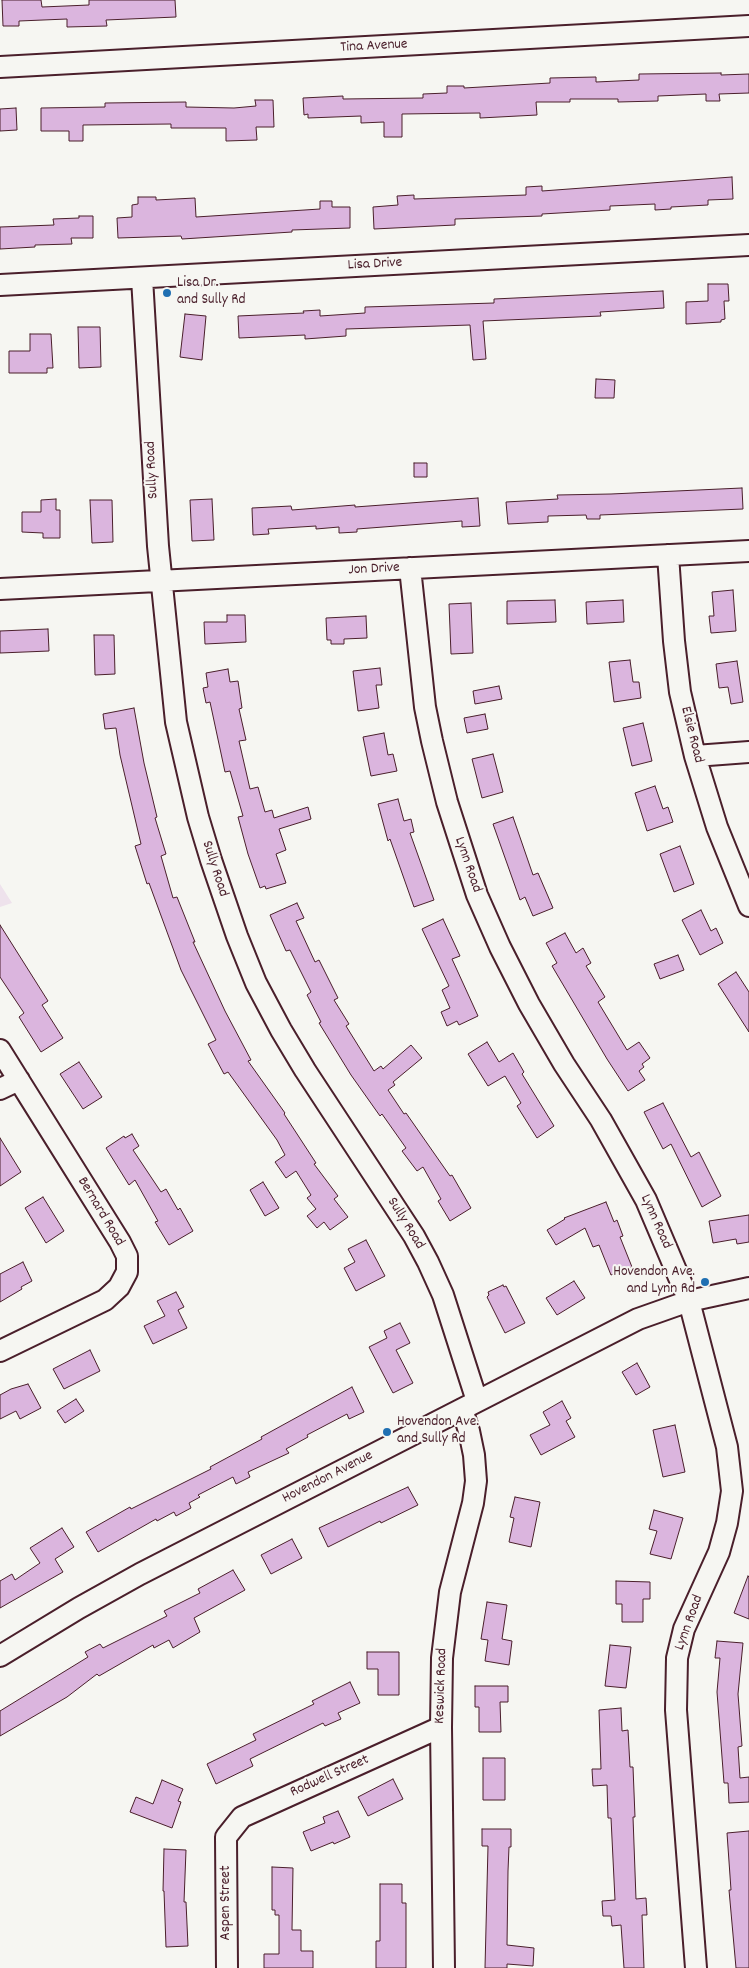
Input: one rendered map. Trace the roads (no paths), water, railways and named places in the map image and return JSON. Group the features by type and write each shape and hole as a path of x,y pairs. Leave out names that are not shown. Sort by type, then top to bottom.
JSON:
{"street":[{"name":"Tina Avenue","path":"0,67 749,26"},
{"name":"Lisa Drive","path":"0,285 749,245"},
{"name":"Sully Road","path":"142,278 158,546 176,722 210,860 256,983 291,1046 414,1236 428,1262 443,1295 469,1405"},
{"name":"Jon Drive","path":"0,589 749,551"},
{"name":"Elsie Road","path":"668,555 680,692 695,756 716,827 749,906"},
{"name":"Lynn Road","path":"410,568 426,715 447,802 477,894 500,947 529,1004 564,1064 602,1120 646,1200 689,1301 725,1438 732,1491 728,1523 718,1552 684,1629 677,1658 676,1710 696,1968"},
{"path":"695,756 749,752"},
{"name":"Bernard Road","path":"0,1050 127,1256 127,1272 119,1287 105,1300 0,1351"},
{"path":"0,1089 18,1080"},
{"name":"Hovendon Avenue","path":"0,1656 140,1574 638,1319 689,1301 749,1288"},
{"name":"Keswick Road","path":"444,1968 442,1658 450,1592 473,1504 476,1481 474,1454 469,1431 469,1405"},
{"name":"Rodwell Street","path":"226,1837 242,1817 441,1727"},
{"name":"Aspen Street","path":"226,1837 227,1968"}],"place":[{"name":"Lisa Dr. and Sully Rd","path":"167,293"},
{"name":"Hovendon Ave. and Lynn Rd","path":"705,1282"},
{"name":"Hovendon Ave. and Sully Rd","path":"387,1432"}]}
